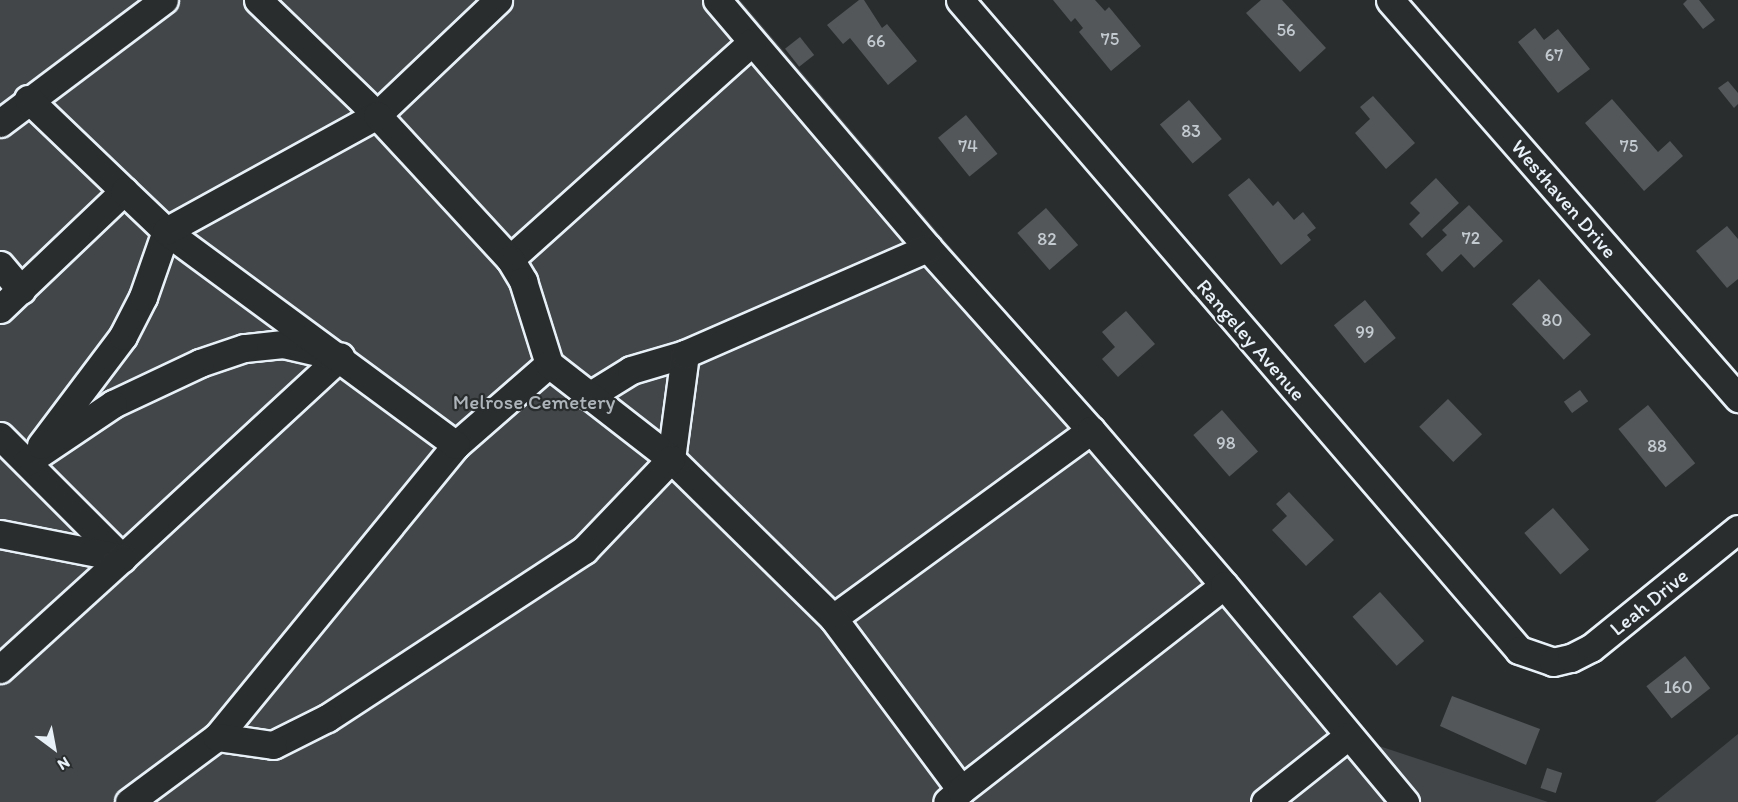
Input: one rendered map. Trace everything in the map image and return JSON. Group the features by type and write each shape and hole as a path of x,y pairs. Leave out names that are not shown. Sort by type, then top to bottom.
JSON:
{"street":[{"path":"0,123 28,99 164,0"},
{"path":"258,0 377,115 510,259 522,281 549,364 671,459 833,618 954,796 1224,585"},
{"path":"27,462 123,336 143,297 166,231 377,115 498,0"},
{"path":"717,0 928,248 1091,430 1406,802"},
{"name":"Rangeley Avenue","path":"960,0 1503,634 1519,650 1553,662"},
{"name":"Westhaven Drive","path":"1390,0 1738,398"},
{"path":"510,259 752,42"},
{"path":"28,99 166,231 340,357 456,445"},
{"path":"0,309 124,191"},
{"path":"589,396 631,370 685,354 928,248"},
{"path":"0,265 21,290"},
{"path":"27,462 112,404 233,351 283,344 340,357"},
{"path":"217,737 273,745 327,718 584,550 671,459 685,354"},
{"path":"0,669 340,357"},
{"path":"129,802 217,737 456,445 549,364"},
{"path":"833,618 1091,430"},
{"path":"0,436 122,558"},
{"name":"Leah Drive","path":"1553,662 1571,658 1591,648 1738,529"},
{"path":"0,534 122,558"},
{"path":"1265,802 1348,736"}],"green space":[{"name":"Melrose Cemetery","path":"0,0 740,0 1373,744 1548,802 0,802"},
{"path":"1738,734 1738,802 1655,802"}],"building":[{"path":"859,0 864,0 882,28 887,24 917,61 888,85 850,38 843,44 827,25"},
{"path":"1053,0 1095,0 1105,11 1109,7 1141,46 1111,71 1079,32 1083,28 1075,18 1071,22"},
{"path":"1261,0 1282,0 1326,48 1300,72 1246,13"},
{"path":"1687,0 1699,0 1715,20 1703,29 1683,4"},
{"path":"1535,28 1544,40 1558,29 1590,69 1558,93 1518,42"},
{"path":"800,37 814,55 799,67 785,49"},
{"path":"1728,81 1738,93 1738,104 1734,108 1718,88"},
{"path":"1373,96 1415,143 1386,169 1355,133 1370,119 1360,107"},
{"path":"1612,99 1658,152 1670,141 1683,156 1644,191 1585,123"},
{"path":"1189,100 1222,139 1193,163 1160,124"},
{"path":"966,115 997,154 969,177 938,138"},
{"path":"1249,178 1273,206 1278,201 1294,220 1303,212 1316,228 1307,235 1311,240 1281,265 1228,195"},
{"path":"1436,178 1459,203 1422,238 1409,224 1420,213 1410,203"},
{"path":"1469,205 1503,241 1474,268 1461,254 1442,272 1426,254 1447,235 1442,230"},
{"path":"1046,208 1078,245 1049,270 1017,233"},
{"path":"1727,226 1738,239 1738,279 1727,288 1696,251"},
{"path":"1539,279 1591,335 1564,360 1512,304"},
{"path":"1365,300 1396,338 1365,363 1334,325"},
{"path":"1126,311 1155,344 1118,377 1102,359 1115,347 1102,332"},
{"path":"1580,390 1588,401 1572,413 1564,402"},
{"path":"1448,399 1482,434 1453,462 1419,427"},
{"path":"1648,405 1695,463 1666,487 1618,429"},
{"path":"1222,410 1258,452 1229,476 1193,435"},
{"path":"1289,492 1334,540 1306,566 1272,530 1287,516 1276,504"},
{"path":"1553,508 1589,550 1560,574 1524,533"},
{"path":"1380,592 1424,641 1397,666 1353,617"},
{"path":"1685,656 1710,688 1672,718 1646,686"},
{"path":"1452,696 1540,729 1526,765 1440,726"},
{"path":"1547,768 1562,773 1556,793 1541,788"}]}
